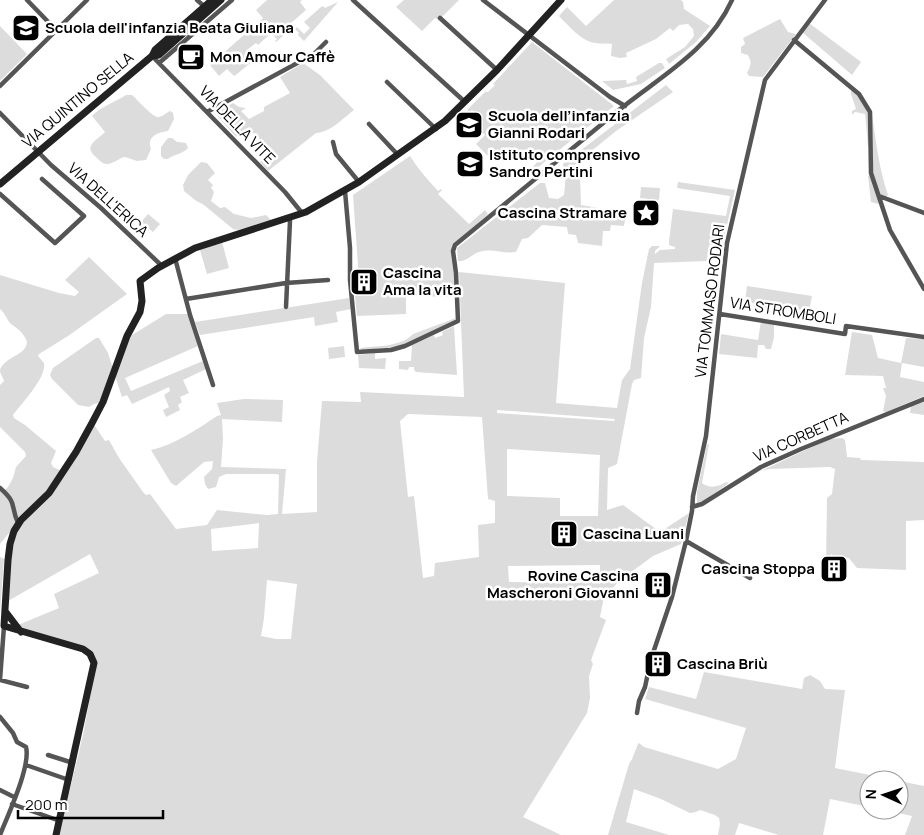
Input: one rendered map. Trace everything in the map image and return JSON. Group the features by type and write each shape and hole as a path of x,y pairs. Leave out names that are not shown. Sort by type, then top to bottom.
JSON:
{"street":[{"path":"27,0 56,30"},
{"path":"0,86 87,0"},
{"path":"197,0 207,9"},
{"name":"VIA QUINTINO SELLA","path":"159,63 185,36 212,0"},
{"name":"VIA QUINTINO SELLA","path":"0,184 152,56 155,50 221,0"},
{"name":"VIA QUINTINO SELLA","path":"152,56 159,55 232,0"},
{"path":"353,0 465,102"},
{"path":"358,5 364,0"},
{"path":"483,0 610,97 625,106"},
{"path":"345,191 350,248 350,280 357,352 391,350 405,346 458,322 453,251 455,245 625,106 683,62 713,33 724,18 732,0"},
{"name":"VIA TOMMASO RODARI","path":"638,713 639,701 646,686 651,659 663,624 686,541 693,496 706,436 727,243 764,80 825,0"},
{"path":"26,687 0,680 10,544 18,523 49,493 82,441 102,402 127,336 140,312 142,301 140,281 174,258 207,243 302,213 359,182 436,129 497,70 559,1"},
{"path":"440,18 497,70"},
{"path":"794,40 859,94 866,104 870,112 872,173 879,196 890,230 924,289"},
{"path":"207,112 309,58 326,42"},
{"name":"VIA DELLA VITE","path":"152,56 285,192 302,213"},
{"path":"387,82 436,129"},
{"name":"VIA DELL'ERICA","path":"0,113 38,152 162,266"},
{"path":"369,124 398,154"},
{"path":"333,142 336,154 359,182"},
{"path":"0,194 55,243 84,216 42,179"},
{"path":"879,196 924,213"},
{"path":"286,307 290,221 288,218"},
{"path":"174,258 213,385"},
{"path":"917,276 924,278"},
{"path":"186,299 286,283 328,280"},
{"name":"VIA STROMBOLI","path":"720,314 844,334 846,326 924,337"},
{"name":"VIA CORBETTA","path":"692,507 701,504 760,467 924,399"},
{"path":"0,488 11,498 18,523"},
{"path":"686,541 750,578"},
{"path":"5,610 22,632"},
{"path":"4,626 76,647 89,658 92,674 56,835"},
{"path":"0,717 13,733 17,742 26,747 28,755 0,835"},
{"path":"48,755 73,763"},
{"path":"26,765 69,780"},
{"path":"0,790 14,797"},
{"path":"12,804 60,821"}],"shaded area":[{"path":"267,0 302,0 300,2 306,10 291,23 292,25 285,34 276,42 277,39 271,33 258,45 256,43 247,50 255,59 237,74 234,76 227,69 219,76 210,65 263,18 256,10"},
{"path":"404,0 459,0 439,20 435,18 422,31 396,7"},
{"path":"614,0 681,0 684,9 710,26 696,42 669,64 666,59 685,47 694,36 693,29 688,24 679,25 673,31 670,28 656,39 626,53 627,57 620,58 611,56 612,44 590,42 575,32 559,16 567,7 586,26"},
{"path":"338,2 304,41 298,35 299,33 295,29 297,27 304,34 310,28 304,22 321,7 325,8"},
{"path":"780,19 788,32 796,34 763,77 749,76 747,73 750,60 748,55 741,53 741,47 745,44 743,38"},
{"path":"809,23 861,62 852,75 802,32"},
{"path":"0,26 27,54 0,81"},
{"path":"532,42 614,106 532,172 530,170 540,159 532,151 526,157 521,152 517,156 507,147 498,157 494,152 489,157 476,144 485,135 475,125 481,119 472,110 470,112 467,110 495,85 493,84"},
{"path":"303,63 320,75 354,110 331,128 316,133 268,171 260,162 272,149 247,128 236,137 215,113 233,103 239,107 246,108 241,111 249,119 264,111 264,107 290,93 280,77"},
{"path":"662,63 665,68 641,84 613,90 602,81 626,80 627,84 637,81 636,77"},
{"path":"666,85 673,92 616,131 573,166 569,172 580,174 581,205 626,213 624,226 611,225 610,231 603,231 602,246 578,243 576,235 568,234 567,227 542,225 528,238 522,239 516,252 483,251 465,260 458,261 457,248 540,183 545,183 549,198 558,199 564,195 566,174 563,171 563,164"},
{"path":"851,91 857,92 868,113 870,147 868,146 865,114 855,112 852,115 852,111 856,109"},
{"path":"126,95 132,95 155,116 161,116 170,111 173,113 174,119 168,131 157,134 152,138 150,141 151,149 146,160 137,161 125,157 107,164 100,161 91,150 92,144 105,132 92,116"},
{"path":"870,112 872,114 876,145 888,195 885,198 879,196 872,173"},
{"path":"168,138 186,143 188,148 184,152 164,159 161,156 161,147"},
{"path":"410,156 438,191 442,190 438,194 469,224 485,210 488,214 456,242 453,251 456,297 406,296 406,314 357,316 354,286 374,284 375,286 376,280 372,278 359,279 353,195"},
{"path":"201,162 207,163 215,173 208,180 213,185 211,188 214,192 211,201 220,208 225,207 234,214 251,218 266,215 271,220 238,230 233,229 184,191 183,185 188,175"},
{"path":"872,175 880,201 878,204 871,202 868,176"},
{"path":"678,182 735,190 723,241 709,245 707,261 654,263 651,307 644,338 641,378 634,380 632,384 617,464 608,468 607,510 623,505 660,532 689,513 681,544 653,556 619,581 603,602 600,617 606,620 591,660 593,664 589,676 590,698 587,713 523,817 561,835 59,835 83,735 96,665 91,654 23,631 18,625 59,608 54,594 99,573 90,554 8,601 11,535 9,533 0,544 0,490 3,492 8,487 16,467 26,456 25,452 0,427 0,385 4,381 0,370 6,362 26,347 27,342 22,333 10,323 0,309 0,275 75,296 79,292 65,280 89,257 127,294 38,356 44,363 42,375 33,390 13,415 14,418 56,451 51,463 53,467 66,473 93,426 95,426 105,441 109,440 143,492 146,495 150,494 176,529 207,525 217,510 267,515 278,514 279,475 226,474 219,477 216,487 208,489 204,477 212,469 213,461 204,462 176,486 171,483 151,450 177,440 221,415 217,403 244,399 283,400 282,422 222,419 221,467 286,469 282,514 317,512 317,462 322,401 361,402 360,392 464,397 459,272 565,283 556,403 617,408 622,380 630,369 642,283 649,249 652,246 660,246 655,251 655,254 660,250 675,249 675,247 669,245 673,209 726,216 730,196 677,188","holes":["497,410 615,419 614,421 497,413","408,414 482,417 488,499 495,501 495,523 478,525 479,557 435,563 434,576 423,578 414,496 408,497 400,421","507,449 600,455 598,516 560,516 560,498 507,496","259,523 258,548 212,551 211,529","600,565 600,573 580,583 509,582 508,566","267,580 297,584 291,639 261,636"]},
{"path":"641,187 660,188 659,200 640,198"},
{"path":"148,214 160,224 153,232 141,222"},
{"path":"222,242 229,268 207,274 200,250"},
{"path":"747,286 812,296 809,311 745,302"},
{"path":"349,298 351,309 336,312 338,322 315,326 314,317 200,335 195,322"},
{"path":"166,314 188,314 198,346 125,378 131,391 203,361 206,369 183,380 189,393 180,397 182,402 178,405 180,410 166,417 163,410 169,407 164,395 170,391 169,387 132,404 127,395 122,397 115,376 129,337"},
{"path":"456,318 455,321 399,347 362,350 360,348 395,344 413,334"},
{"path":"761,321 774,324 774,337 771,349 766,349 764,345 758,345 757,358 719,354 721,334 758,340"},
{"path":"454,326 457,375 416,372 414,367 409,367 408,370 399,369 399,361 411,361 412,345 434,335 435,338 443,335 442,332"},
{"path":"852,332 872,335 878,358 901,363 906,338 924,339 924,367 902,363 900,377 924,382 924,396 886,412 883,411 886,396 883,388 886,388 883,376 845,375"},
{"path":"96,338 99,338 108,353 114,372 103,402 89,407 78,405 50,375 53,368"},
{"path":"344,346 345,357 329,359 328,348"},
{"path":"375,353 375,359 386,358 385,369 359,368 358,355"},
{"path":"924,401 924,415 910,413 911,406"},
{"path":"842,438 845,440 847,457 860,458 861,460 924,462 924,520 906,521 906,570 857,568 849,558 831,554 829,564 826,564 827,498 832,494 835,469 830,467 769,469 761,471 829,439"},
{"path":"709,444 702,483 711,487 726,482 729,483 698,503 697,492 707,445"},
{"path":"0,557 4,559 0,613"},
{"path":"704,672 802,689 804,678 810,675 820,681 825,689 845,690 835,768 859,773 859,805 830,799 823,835 779,835 739,823 735,835 718,835 720,824 719,818 715,815 700,810 690,813 634,789 626,822 669,835 608,835 629,764 639,743 644,747 718,769 736,759 746,728 645,699 649,687 696,699"},
{"path":"909,783 924,786 924,835 905,835 912,816 909,815"}],"place":[{"name":"Scuola dell'infanzia Beata Giuliana","path":"26,28"},
{"name":"Mon Amour Caffè","path":"191,57"},
{"name":"Scuola dell’infanzia Gianni Rodari","path":"469,125"},
{"name":"Istituto comprensivo Sandro Pertini","path":"470,164"},
{"name":"Cascina Stramare","path":"646,213"},
{"name":"Cascina Ama la vita","path":"364,282"},
{"name":"Cascina Luani","path":"564,534"},
{"name":"Cascina Stoppa","path":"834,569"},
{"name":"Rovine Cascina Mascheroni Giovanni","path":"658,585"},
{"name":"Cascina Briù","path":"658,664"}]}
